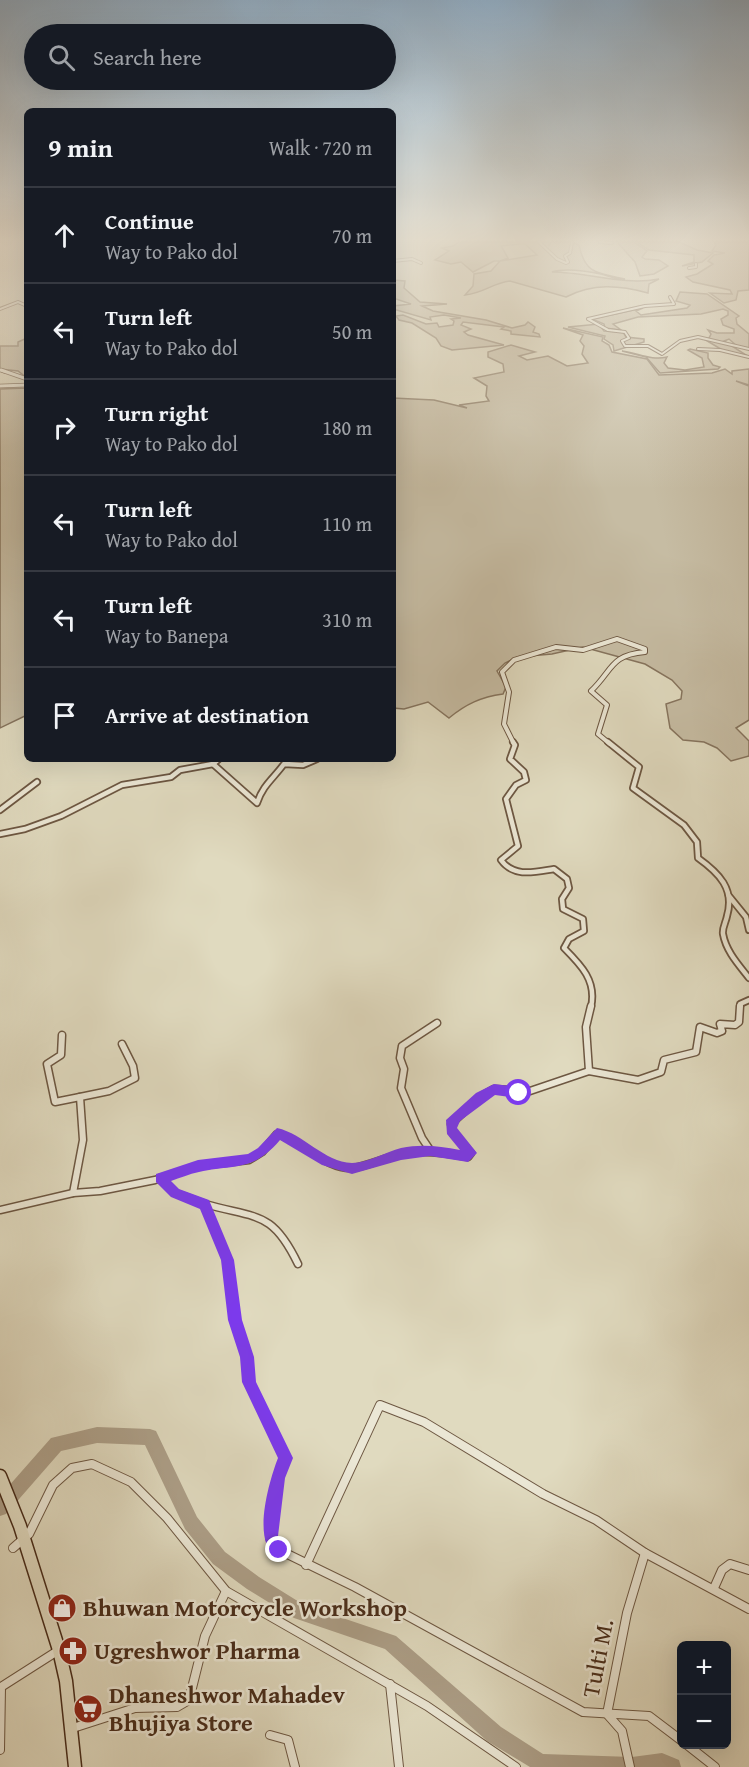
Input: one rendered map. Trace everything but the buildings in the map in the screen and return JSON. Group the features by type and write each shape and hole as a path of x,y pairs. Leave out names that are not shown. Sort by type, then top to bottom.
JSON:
{"main road":[{"path":"0,1476 22,1532 59,1650 66,1681 75,1767"}],"street":[{"path":"598,324 608,330 625,332 629,338 622,341 625,345 648,346 660,353 671,351 681,341 699,337 749,349"},
{"path":"730,344 749,356"},
{"path":"698,349 720,350 749,356"},
{"path":"0,370 24,378"},
{"path":"0,386 24,385"},
{"path":"589,1071 586,1027 592,1001 590,988 580,961 564,948 569,939 584,931 583,919 564,909 562,899 569,888 567,879 554,870 514,873 507,870 501,860 518,846 506,799 516,785 526,780 524,772 510,759 515,745 504,724 510,692 502,672 503,668 518,658 556,647 583,650 612,639 628,641 645,649 645,652 629,651 616,657 609,665 605,680 591,691 608,705 598,734 618,751 627,753 639,767 633,788 639,796 672,813 693,833 697,842 698,858 716,869 727,882 730,912 722,931 729,952 748,976"},
{"path":"0,834 25,829 61,816 122,785 171,777 180,770 215,762"},
{"path":"213,764 257,803 263,786 275,777 284,764 303,765 310,762"},
{"path":"0,810 37,782"},
{"path":"729,896 746,917 749,930"},
{"path":"0,1210 73,1193 100,1191 160,1178 198,1166 249,1160 262,1152 277,1134 285,1136 326,1161 352,1168 401,1154 430,1150 468,1157 471,1153 454,1135 451,1124 480,1096 494,1089 530,1091 589,1071 638,1080 661,1072 664,1060 696,1052 700,1027 717,1033 722,1031 720,1024 735,1025 739,1022 741,1004 749,1000"},
{"path":"430,1150 422,1138 414,1113 404,1098 401,1088 404,1069 400,1058 402,1046 424,1034 437,1023"},
{"path":"62,1035 61,1055 47,1064 52,1078 55,1102 109,1091 135,1078 133,1066 122,1044"},
{"path":"73,1193 77,1159 83,1140 80,1097"},
{"path":"160,1178 175,1193 205,1204 267,1220 286,1237 298,1264"},
{"path":"205,1204 227,1260 235,1320 247,1357 249,1382 285,1458 278,1478 270,1538 279,1550 355,1587 488,1662 583,1712 649,1716 677,1738"},
{"path":"306,1565 380,1405 424,1422 543,1494 596,1520 645,1553 714,1588 749,1609"},
{"path":"13,1548 22,1532 29,1534 53,1485 72,1468 93,1464 131,1482 167,1518 226,1591 390,1684 516,1767"},
{"name":"Tulti M.","path":"630,1767 622,1731 607,1714 627,1613 645,1553"},
{"path":"714,1588 722,1570 730,1564 749,1570"},
{"path":"70,1729 135,1708 177,1707 189,1700 205,1636 226,1591"},
{"path":"0,1750 0,1687 59,1650"},
{"path":"390,1684 399,1767"},
{"path":"270,1735 288,1740 295,1767"},
{"path":"692,1749 715,1767"}],"shaded area":[{"path":"414,324 438,324 439,327 461,324 471,329 464,332 468,335 504,345 452,350 441,346 436,338"},
{"path":"483,324 500,324 512,328 531,324 535,327 533,332 539,334 540,337 511,334 511,331 501,329 504,327"},
{"path":"599,324 604,331 623,332 626,337 644,339 644,342 614,351 613,345 604,339 605,336 568,327"},
{"path":"604,324 614,324 621,330 605,328"},
{"path":"738,324 749,334 749,349 737,346 729,339 724,341 749,357 724,351 704,339 709,338 711,334 708,330 717,333 734,333 734,329 723,325"},
{"path":"563,328 603,337 602,341 609,345 612,352 647,359 659,375 712,373 725,369 732,374 732,371 749,369 749,385 736,381 749,386 749,720 736,728 749,741 749,756 731,761 717,748 704,742 683,740 670,728 666,704 681,699 682,691 672,680 645,664 583,647 552,654 518,657 505,663 497,671 506,687 503,694 474,702 449,718 428,702 404,709 396,708 396,398 434,400 467,408 459,405 489,401 486,396 487,386 474,378 504,372 503,364 488,357 488,352 511,345 535,352 519,356 527,360 548,356 567,366 588,363 582,354 584,346 580,341 583,335"},
{"path":"24,339 24,376 18,371 0,369 0,346 18,346 18,342"},
{"path":"688,350 708,353 708,358 713,365 720,367 660,373 646,357 622,351 650,357 667,357 664,363 668,368 685,370 704,367 702,358"},
{"path":"24,388 24,716 0,728 0,389"}],"waterway":[{"path":"0,1508 57,1444 97,1435 150,1437 191,1523 219,1558 253,1583 300,1612 390,1642 494,1734 541,1763 632,1766 662,1762 672,1767"}],"place":[{"name":"Bhuwan Motorcycle Workshop","path":"62,1608"},
{"name":"Ugreshwor Pharma","path":"73,1651"},
{"name":"Dhaneshwor Mahadev Bhujiya Store","path":"88,1709"}],"route":[{"path":"279,1550 270,1538 278,1478 285,1458 249,1382 247,1357 235,1320 224,1248 205,1204 175,1193 160,1178 198,1166 249,1160 262,1152 277,1134 285,1136 326,1161 352,1168 401,1154 430,1150 468,1157 471,1153 451,1130 455,1117 475,1103 480,1096 494,1089 519,1093"}]}
